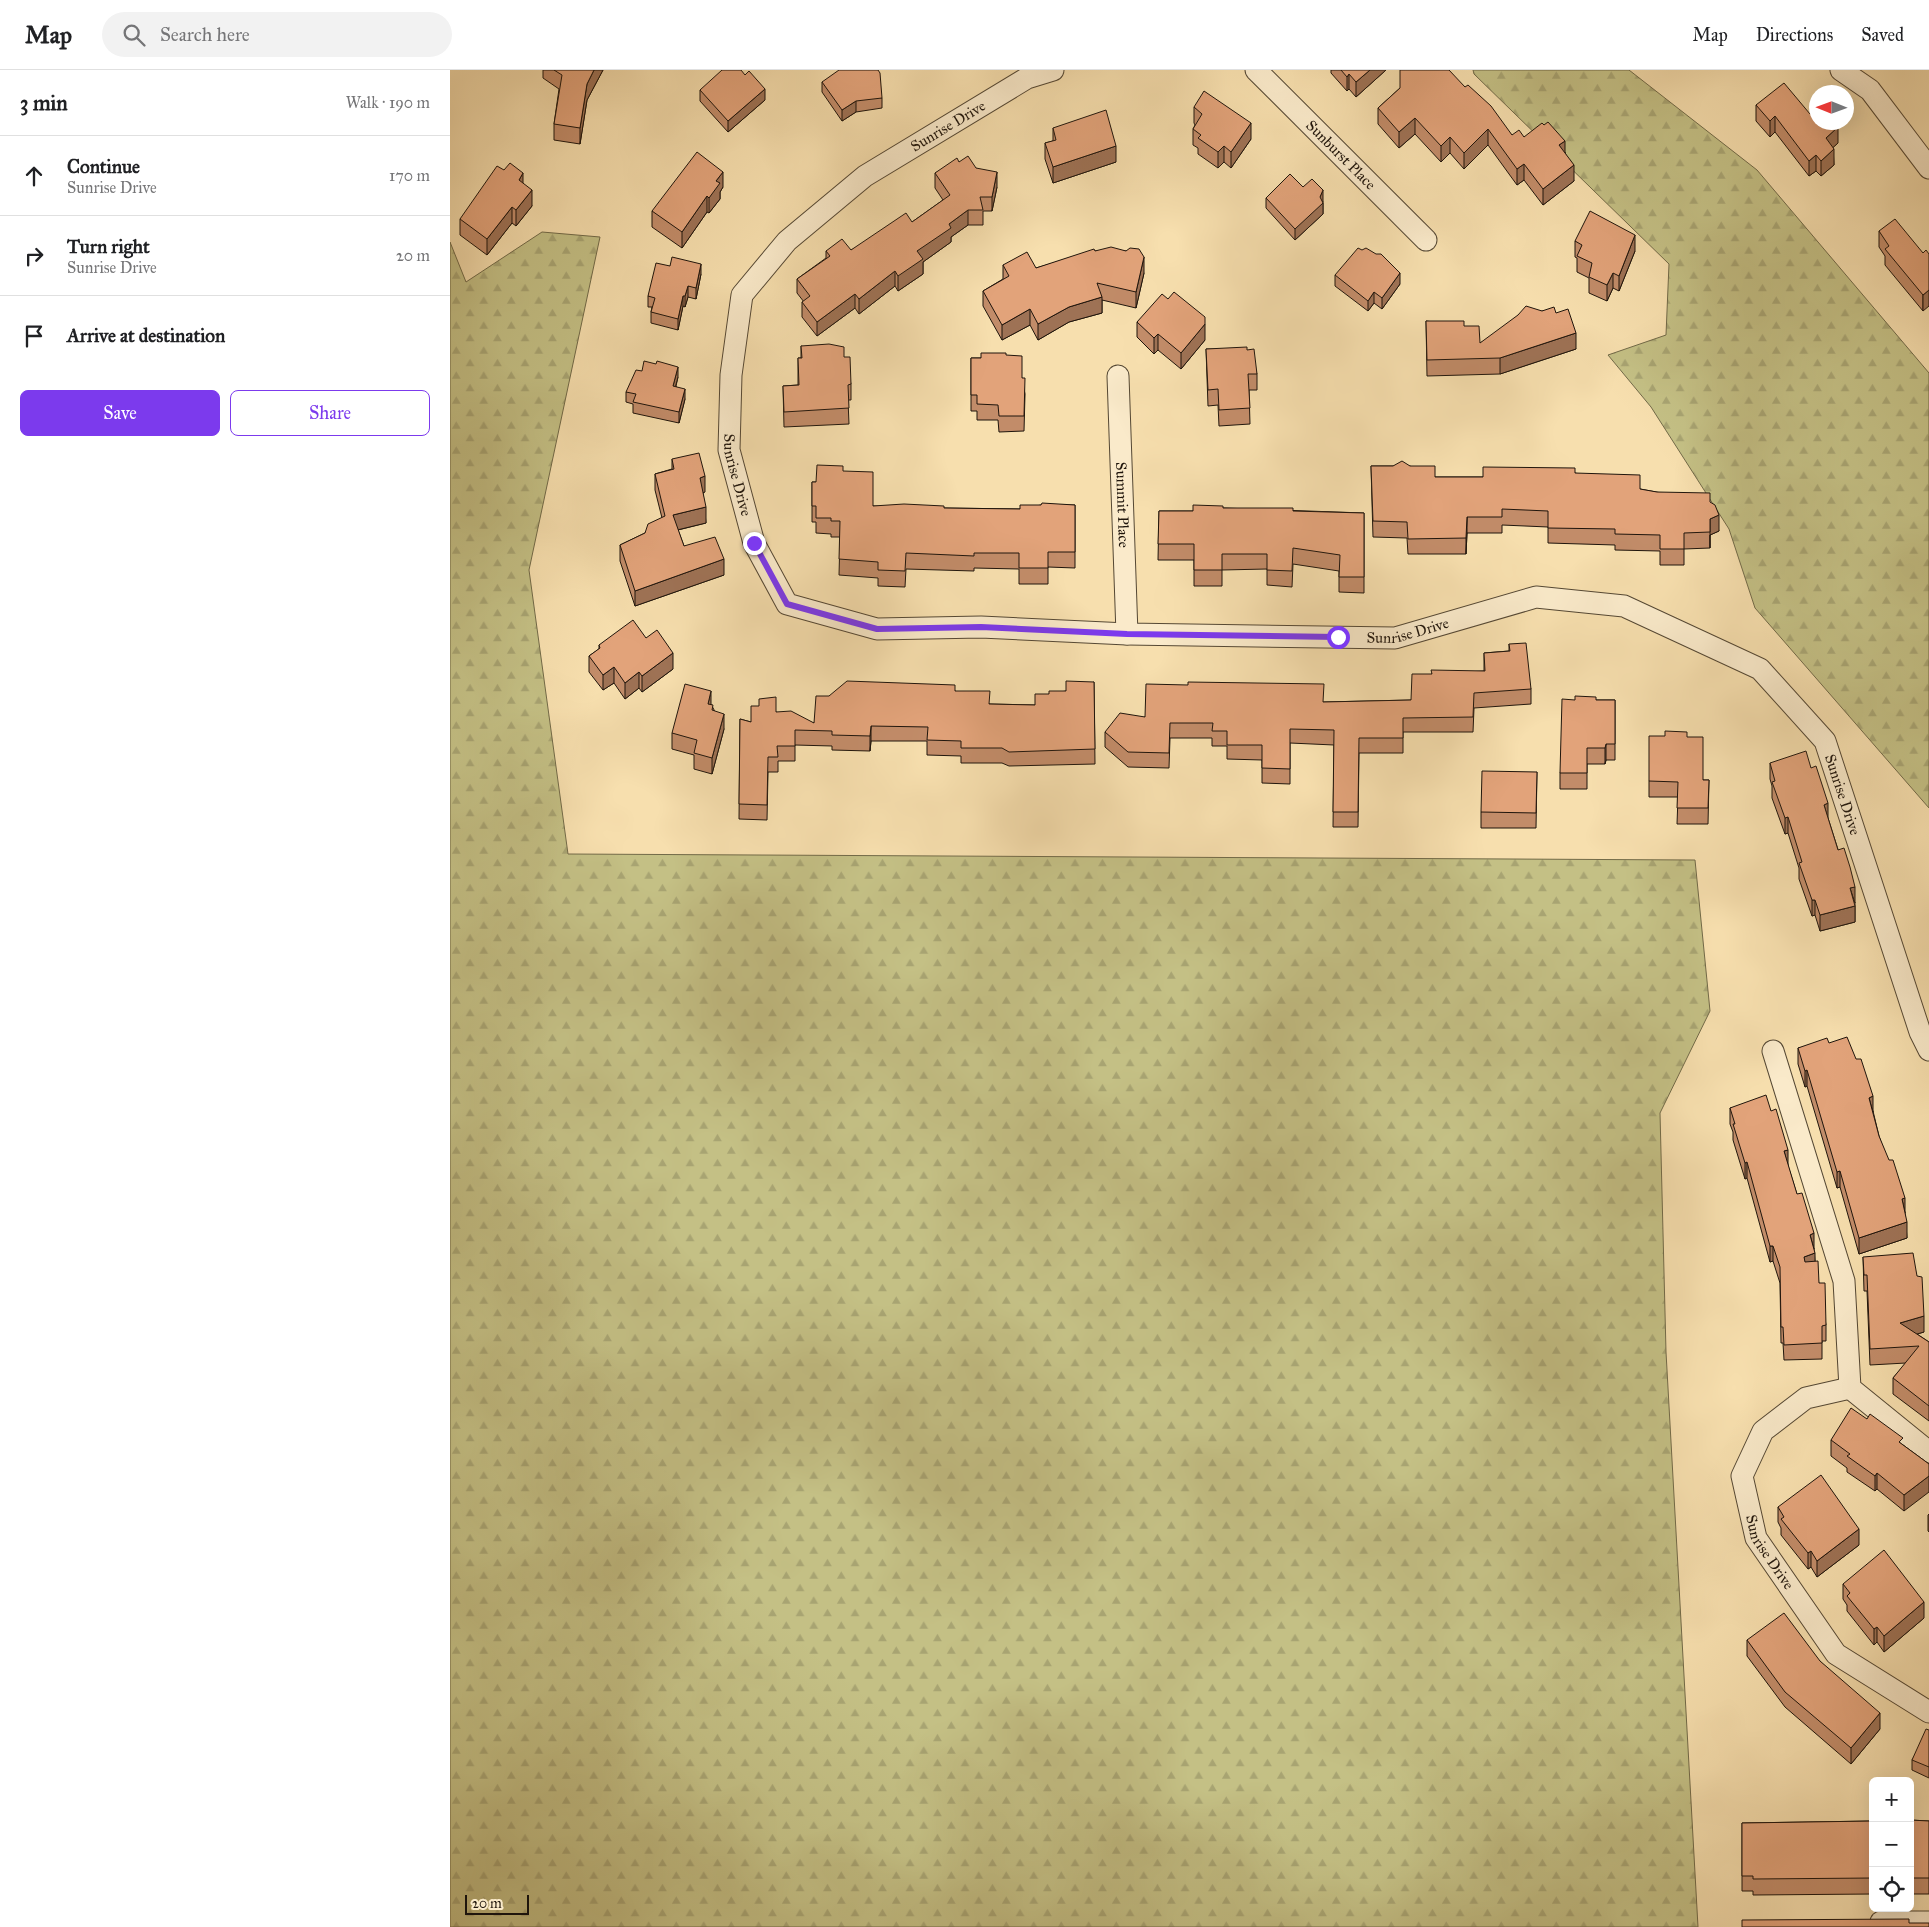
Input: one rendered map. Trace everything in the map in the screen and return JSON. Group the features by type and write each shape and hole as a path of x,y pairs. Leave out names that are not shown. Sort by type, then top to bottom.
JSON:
{"street":[{"name":"Sunrise Drive","path":"1053,70 1027,78 865,176 787,241 742,295 730,375 729,450 754,543 787,604 877,629 981,627 1127,634 1395,638 1536,597 1624,606 1760,669 1825,741 1920,1032 1929,1050"},
{"name":"Sunburst Place","path":"1256,70 1426,240"},
{"path":"1840,70 1870,90 1929,168"},
{"name":"Summit Place","path":"1118,376 1127,634"},
{"path":"1773,1051 1844,1281 1850,1388 1929,1452"},
{"name":"Sunrise Drive","path":"1850,1388 1806,1398 1763,1431 1742,1476 1756,1538 1836,1654 1929,1712"},
{"path":"1860,1921 1929,1922"}],"green space":[{"path":"1473,70 1629,70 1757,170 1929,373 1929,808 1755,608 1729,529 1651,407 1608,355 1666,335 1669,264 1474,74"},
{"path":"542,232 600,237 529,570 568,854 1695,860 1710,1011 1660,1113 1666,1352 1698,1927 450,1927 450,242 466,282"}],"building":[{"path":"554,70 594,70 587,84 580,128 554,124 562,75"},
{"path":"722,70 741,70 745,75 749,71 765,89 728,121 700,90"},
{"path":"839,70 878,70 880,73 882,98 856,101 842,110 822,82"},
{"path":"1341,70 1370,70 1356,82 1349,74 1347,77"},
{"path":"1400,70 1449,70 1465,87 1468,85 1491,106 1512,135 1519,130 1524,137 1542,123 1544,125 1548,122 1565,141 1559,145 1574,165 1543,189 1524,164 1517,169 1488,129 1464,153 1450,137 1441,146 1415,118 1399,132 1378,108 1400,88"},
{"path":"1784,83 1809,113 1809,130 1835,130 1826,138 1834,149 1821,161 1816,155 1809,161 1775,116 1770,121 1756,105"},
{"path":"1204,91 1251,123 1231,152 1224,146 1218,152 1198,138 1201,135 1193,129 1202,114 1194,107"},
{"path":"1106,110 1116,146 1053,167 1045,143 1056,140 1053,128"},
{"path":"697,152 723,172 716,181 720,183 709,198 707,196 682,232 652,211"},
{"path":"968,156 976,168 997,172 992,197 980,197 983,210 968,210 949,224 951,228 917,251 923,259 898,276 895,271 859,299 855,294 817,322 802,302 810,296 797,279 830,256 826,251 842,239 851,250 906,213 912,222 950,195 935,173 957,158 959,162"},
{"path":"510,163 523,173 519,180 532,190 516,210 512,207 487,239 460,219 497,166 504,170"},
{"path":"1290,174 1303,187 1312,179 1323,190 1320,197 1323,203 1295,229 1266,198"},
{"path":"1590,211 1635,235 1619,276 1613,273 1607,285 1589,277 1592,263 1577,256 1582,245 1575,241"},
{"path":"1895,219 1923,253 1926,250 1929,254 1929,290 1923,295 1885,249 1889,246 1879,231"},
{"path":"1111,247 1126,251 1130,248 1139,249 1144,257 1136,292 1097,283 1102,297 1069,307 1038,324 1030,309 1002,325 983,291 1009,276 1003,265 1027,252 1036,268 1094,249 1095,251"},
{"path":"1358,248 1362,250 1366,248 1376,254 1381,254 1400,273 1382,298 1374,292 1368,301 1335,275"},
{"path":"672,257 701,264 696,288 688,286 685,296 683,296 678,319 651,312 655,298 648,296 656,263 670,266"},
{"path":"1174,292 1205,317 1205,324 1181,353 1158,334 1154,338 1137,322 1162,294 1168,299"},
{"path":"1526,306 1542,311 1554,307 1556,313 1568,309 1576,333 1500,358 1427,360 1426,321 1464,321 1464,326 1479,326 1480,343 1518,315"},
{"path":"829,344 844,347 844,357 850,357 851,384 848,385 849,408 784,412 783,386 799,385 798,358 802,358 801,346"},
{"path":"1247,347 1247,350 1254,349 1257,374 1248,374 1250,408 1219,410 1218,389 1208,390 1206,349"},
{"path":"981,353 1006,353 1006,355 1022,356 1022,378 1025,378 1024,416 999,416 998,405 977,404 977,395 971,395 971,358 981,358"},
{"path":"644,361 656,364 657,361 678,367 673,386 685,389 679,412 633,402 636,394 626,392 636,370 642,371"},
{"path":"699,453 705,476 700,478 706,507 673,515 684,546 715,537 724,559 635,591 620,545 645,533 648,524 665,516 655,474 674,469 672,459"},
{"path":"1402,461 1410,466 1435,466 1435,477 1483,477 1483,467 1575,468 1575,473 1640,475 1640,489 1657,492 1710,493 1710,502 1715,505 1719,515 1710,519 1710,532 1684,533 1684,549 1660,549 1660,535 1615,534 1615,529 1548,528 1548,511 1502,509 1502,517 1467,517 1466,538 1408,539 1407,522 1373,521 1371,466 1393,466"},
{"path":"817,465 843,466 843,471 873,472 873,506 904,504 944,506 944,508 1020,509 1020,505 1041,505 1042,503 1075,505 1075,552 1048,552 1048,568 1019,568 1019,553 974,553 974,556 906,553 905,571 878,570 878,562 839,559 840,521 831,521 831,518 816,518 816,506 812,506 812,482 816,482"},
{"path":"1193,505 1223,506 1223,508 1293,508 1293,511 1364,513 1364,577 1339,577 1340,555 1293,548 1292,571 1267,570 1267,554 1222,554 1222,570 1194,570 1194,544 1158,544 1159,511 1193,511"},
{"path":"633,620 646,638 657,630 673,653 642,676 639,672 625,683 614,667 603,675 589,656 600,648 599,645"},
{"path":"1526,643 1531,689 1474,693 1473,717 1403,718 1403,738 1359,738 1358,812 1333,812 1334,730 1290,729 1290,769 1262,768 1262,745 1227,745 1227,731 1212,731 1213,723 1170,723 1169,753 1128,752 1105,732 1120,713 1145,717 1146,684 1188,685 1188,682 1324,684 1323,702 1411,700 1412,674 1432,674 1431,670 1485,671 1484,653 1510,651 1509,644"},
{"path":"847,681 955,685 955,691 990,691 989,704 1035,705 1035,694 1049,694 1049,691 1066,691 1066,681 1094,682 1095,749 1009,752 1002,748 961,748 961,741 927,740 928,727 871,726 870,736 832,735 832,731 795,730 795,746 777,746 778,757 768,757 767,805 739,804 740,719 751,722 751,706 759,706 759,699 776,697 776,712 791,711 814,723 816,696 829,696"},
{"path":"685,684 711,691 708,704 713,705 712,710 724,714 712,758 694,753 697,740 672,733"},
{"path":"1575,696 1596,697 1596,700 1615,700 1615,744 1606,744 1605,748 1587,748 1587,773 1560,773 1562,699 1575,700"},
{"path":"1665,731 1687,732 1687,737 1703,737 1703,780 1709,780 1708,808 1677,808 1678,782 1649,781 1649,736 1665,736"},
{"path":"1806,751 1811,768 1816,766 1828,803 1824,805 1838,850 1844,848 1855,887 1850,888 1855,906 1820,915 1815,900 1812,900 1799,863 1802,862 1788,817 1785,818 1772,782 1775,781 1770,763"},
{"path":"1482,771 1537,772 1536,813 1481,812"},
{"path":"1847,1037 1856,1059 1861,1059 1873,1096 1869,1098 1879,1136 1889,1160 1893,1160 1905,1198 1902,1199 1907,1222 1859,1238 1840,1171 1837,1172 1807,1070 1805,1071 1798,1048 1827,1038 1829,1043"},
{"path":"1766,1095 1771,1111 1776,1109 1788,1150 1784,1151 1797,1194 1802,1193 1814,1233 1810,1235 1815,1253 1804,1257 1805,1262 1818,1261 1819,1283 1825,1283 1826,1325 1822,1326 1822,1343 1784,1345 1783,1327 1781,1327 1780,1267 1773,1246 1770,1246 1747,1162 1745,1163 1733,1124 1735,1124 1730,1108"},
{"path":"1913,1253 1917,1276 1922,1277 1924,1316 1900,1323 1929,1342 1929,1406 1893,1378 1919,1346 1870,1349 1867,1275 1864,1275 1863,1257"},
{"path":"1851,1408 1867,1419 1870,1414 1903,1438 1899,1442 1929,1464 1929,1476 1904,1495 1877,1473 1875,1476 1847,1456 1850,1454 1831,1440"},
{"path":"1821,1475 1859,1529 1817,1561 1811,1551 1808,1553 1781,1519 1784,1517 1778,1507"},
{"path":"1884,1550 1924,1602 1884,1636 1877,1627 1874,1629 1847,1596 1850,1593 1843,1584"},
{"path":"1784,1613 1820,1661 1880,1713 1851,1748 1785,1692 1747,1640"},
{"path":"1926,1729 1929,1730 1929,1767 1912,1760"},
{"path":"1914,1820 1929,1821 1929,1878 1914,1878"},
{"path":"1869,1821 1869,1878 1753,1879 1753,1876 1742,1876 1742,1823"},
{"path":"1909,1919 1909,1923 1929,1923 1929,1927 1742,1927 1742,1920"}],"route":[{"path":"754,543 787,604 877,629 981,627 1127,634 1338,637"}]}
